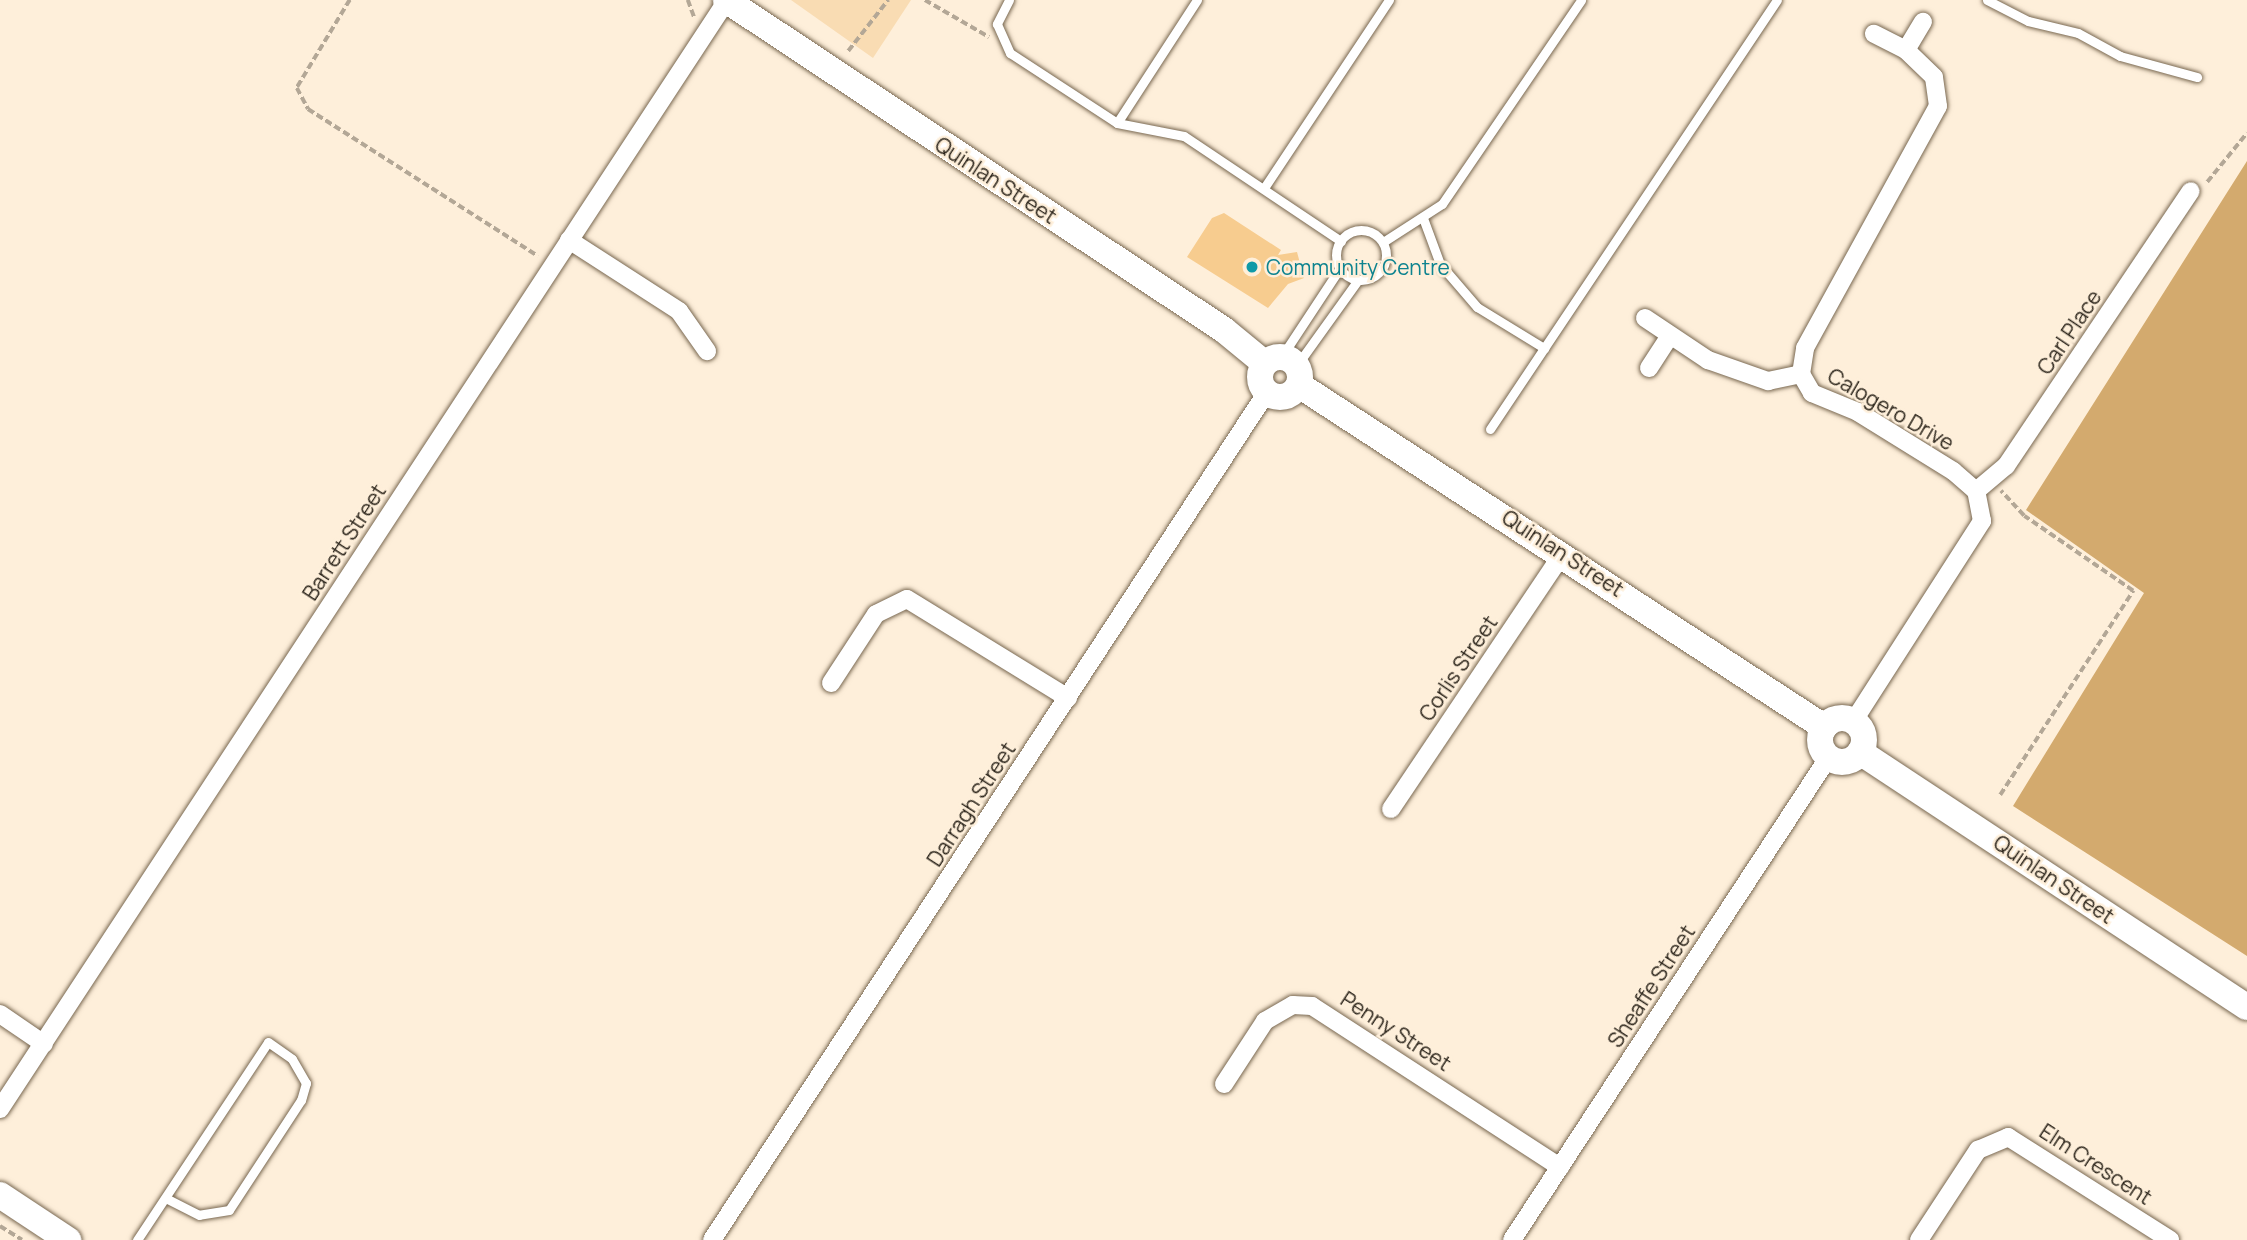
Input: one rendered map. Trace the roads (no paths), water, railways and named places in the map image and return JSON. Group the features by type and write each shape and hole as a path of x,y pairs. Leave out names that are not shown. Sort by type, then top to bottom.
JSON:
{"street":[{"name":"Barrett Street","path":"0,1109 726,0"},
{"name":"Quinlan Street","path":"726,0 1214,324 1285,367 1824,727"},
{"path":"1906,50 1923,22"},
{"name":"Calogero Drive","path":"1874,34 1906,50 1934,77 1938,106 1805,348 1801,374 1812,393 1858,412 1983,485"},
{"name":"Carl Place","path":"1983,485 2006,466 2191,191"},
{"path":"569,240 679,311 707,351"},
{"path":"1645,318 1708,360 1768,381 1801,374"},
{"path":"1649,368 1670,336"},
{"path":"1267,392 1260,382 1285,367"},
{"name":"Darragh Street","path":"712,1240 1267,392"},
{"path":"1853,722 1982,520 1983,485"},
{"name":"Corlis Street","path":"1391,809 1563,553"},
{"path":"831,683 876,614 907,599 1068,698"},
{"path":"1841,719 1853,722 1862,732 1860,752 1842,762 1828,758 1820,740 1824,727 1841,719"},
{"name":"Quinlan Street","path":"1860,752 2247,1007"},
{"name":"Sheaffe Street","path":"1511,1240 1828,758"},
{"name":"Penny Street","path":"1224,1084 1272,1015 1293,1004 1312,1006 1560,1167"},
{"path":"0,1014 44,1044"},
{"name":"Elm Crescent","path":"1919,1240 1978,1150 2008,1137 2170,1240"},
{"path":"0,1195 68,1240"}],"lane":[{"path":"1009,0 998,37 1010,53 1118,123 1184,136 1341,241"},
{"path":"1118,123 1197,0"},
{"path":"1264,187 1389,0"},
{"path":"1383,242 1442,204 1507,116 1581,0"},
{"path":"1490,429 1777,0"},
{"path":"1987,0 2028,21 2078,33 2120,56 2197,77"},
{"path":"1423,218 1440,264 1477,307 1544,348"},
{"path":"1285,367 1358,279 1380,272 1386,258 1383,242 1362,229 1341,241"},
{"path":"1285,367 1340,268 1341,241"},
{"path":"1340,268 1358,279"},
{"path":"137,1240 268,1042 292,1059 306,1083 301,1100 229,1210 200,1215 166,1198"}],"place":[{"name":"Community Centre","path":"1252,267"}]}
